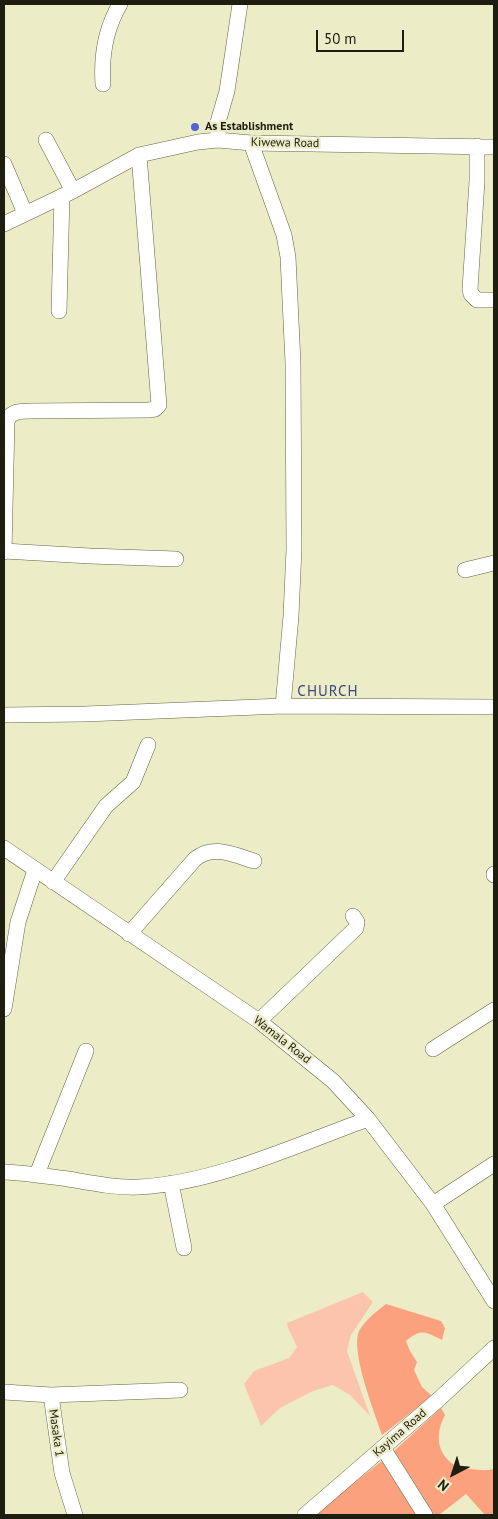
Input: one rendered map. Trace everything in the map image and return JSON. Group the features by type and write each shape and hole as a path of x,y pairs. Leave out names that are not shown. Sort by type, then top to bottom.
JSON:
{"street":[{"path":"103,84 102,62 108,29 112,17 120,4"},
{"path":"218,140 218,122 227,92 240,4"},
{"path":"46,140 67,193 59,311"},
{"name":"Kiwewa Road","path":"4,224 139,155 198,142 218,140 251,143 494,146"},
{"path":"251,143 284,235 288,257 293,363 294,550 291,616 283,706"},
{"path":"477,146 477,181 470,289 471,294 477,300 494,300"},
{"path":"139,155 159,405 155,409 149,410 23,411 12,414 7,421 4,551 176,558"},
{"path":"4,164 25,213"},
{"path":"465,570 494,563"},
{"path":"4,715 85,714 283,706 494,708"},
{"path":"53,882 106,806 133,782 148,745"},
{"name":"Wamala Road","path":"4,848 259,1021 333,1081 368,1119 433,1204 494,1301"},
{"path":"129,934 202,853 216,850 254,861"},
{"path":"4,1009 18,922 36,870"},
{"path":"259,1021 356,928 357,922 353,916"},
{"path":"433,1049 494,1010"},
{"path":"38,1174 86,1051"},
{"path":"4,1172 38,1174 123,1187 171,1183 207,1176 234,1168 368,1119"},
{"path":"433,1204 494,1164"},
{"path":"171,1183 184,1248"},
{"name":"Kayima Road","path":"305,1515 438,1400 494,1348"},
{"path":"51,1395 180,1390"},
{"name":"Masaka 1","path":"4,1392 51,1395 62,1473 75,1515"},
{"path":"383,1448 425,1515"}],"shaded area":[{"path":"363,1292 373,1302 351,1335 347,1351 370,1416 350,1395 333,1385 313,1391 280,1408 261,1426 244,1384 254,1371 289,1358 297,1347 287,1323"},
{"path":"386,1304 441,1321 445,1328 442,1340 420,1333 406,1341 417,1362 414,1370 422,1387 432,1396 382,1435 364,1383 357,1340 359,1331 364,1323"},
{"path":"441,1408 445,1415 440,1429 439,1443 444,1456 459,1467 483,1470 494,1469 494,1515 485,1515 466,1494 439,1515 434,1515 394,1451"},
{"path":"382,1461 417,1515 314,1514"}],"place":[{"name":"As Establishment","path":"195,127"}],"district":[{"name":"CHURCH","path":"328,692"}]}
